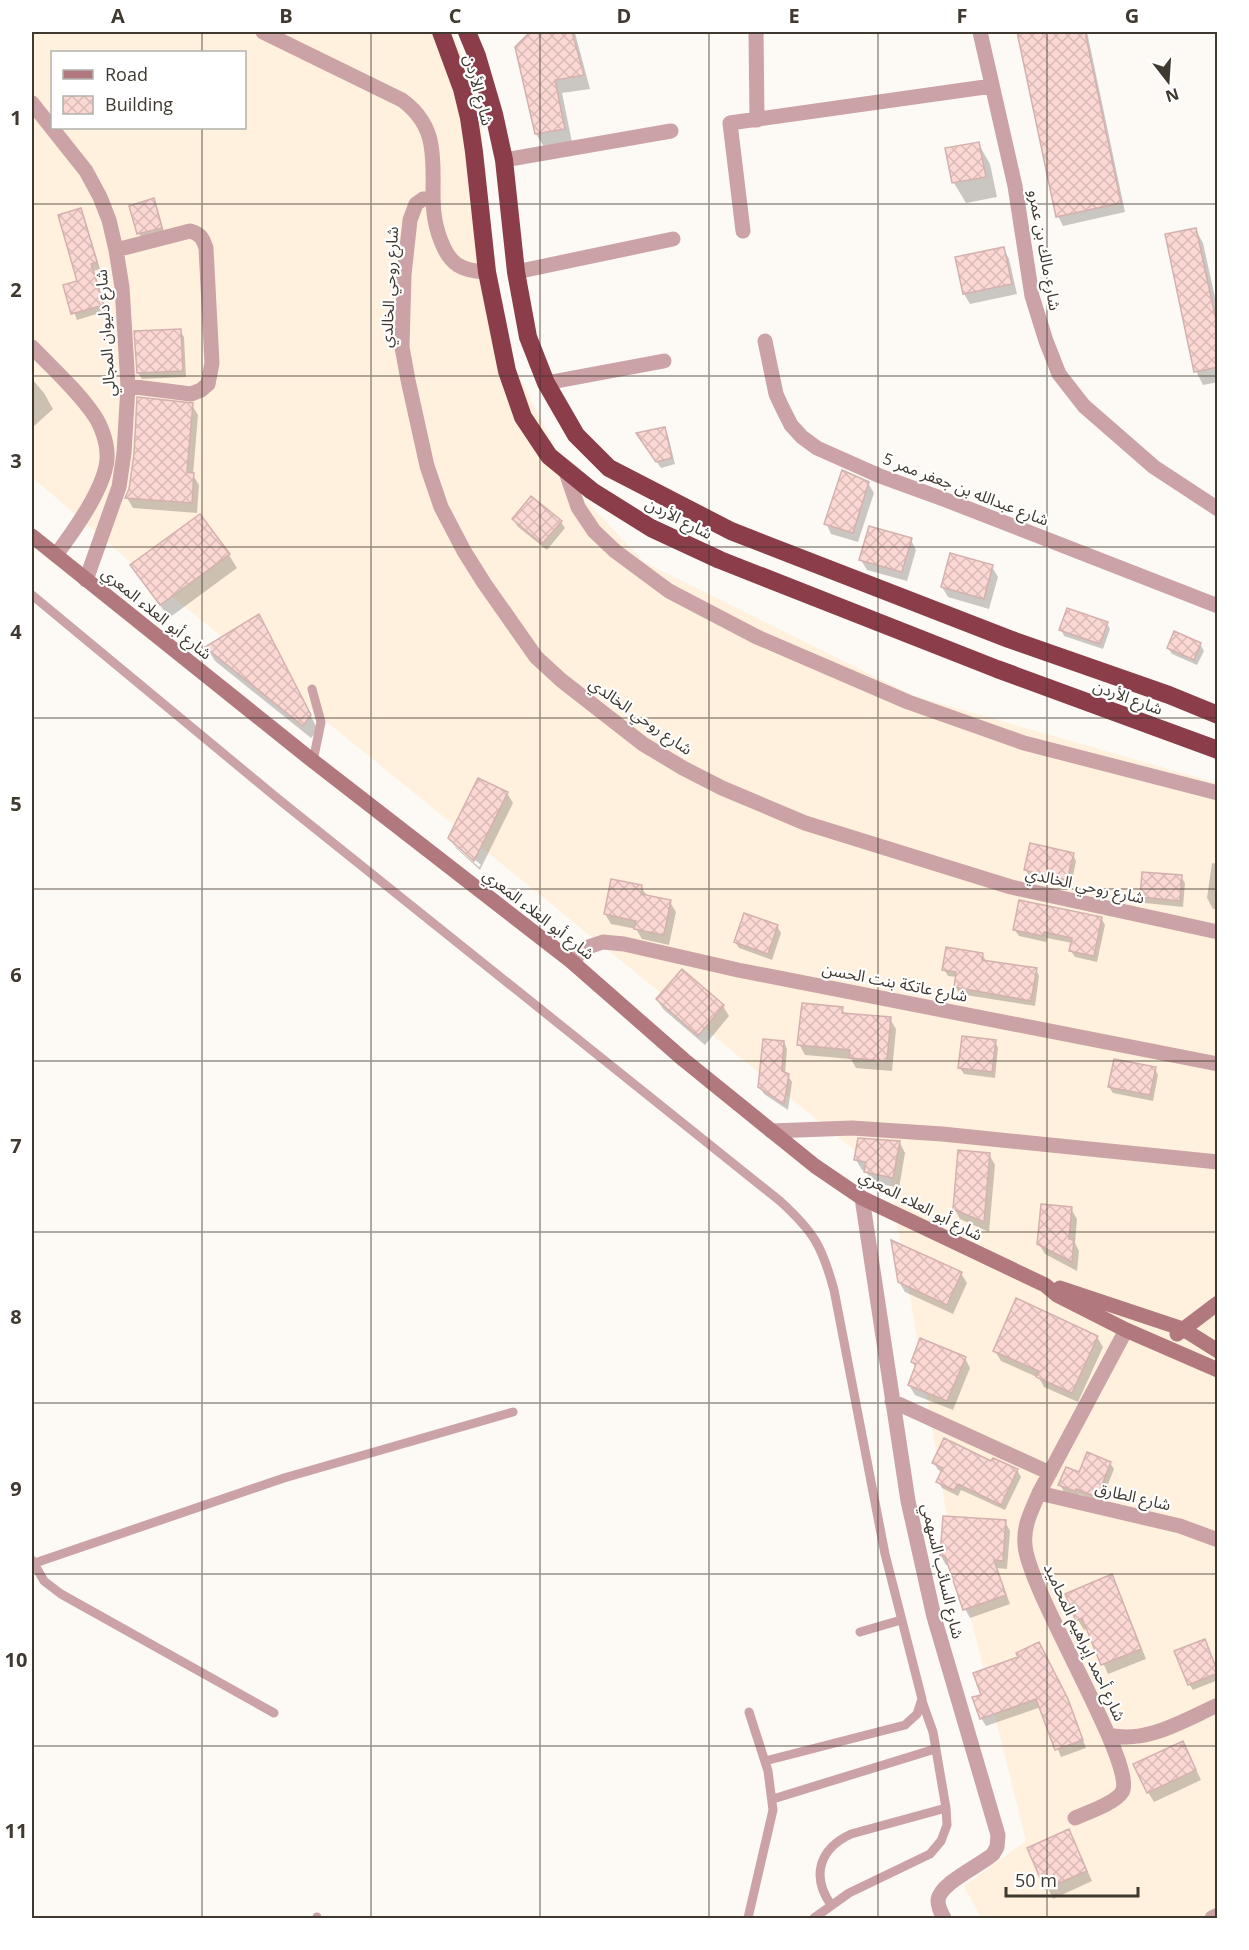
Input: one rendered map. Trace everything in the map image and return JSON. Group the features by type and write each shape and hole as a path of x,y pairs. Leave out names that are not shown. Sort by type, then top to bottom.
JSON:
{"highway":[{"name":"شارع الأردن","path":"441,32 462,89 469,118 487,272 507,371 523,417 544,450 566,472 592,492 651,528 720,560 998,669 1218,750"},
{"name":"شارع الأردن","path":"467,32 477,56 491,104 504,160 516,272 528,337 546,383 576,435 609,468 731,531 1009,639 1169,695 1218,715"},
{"path":"998,669 1009,639"}],"street":[{"path":"263,32 402,100 415,109 426,128 431,144 435,226 445,252 452,262 472,271 487,272"},
{"path":"756,32 758,120"},
{"name":"شارع مالك بن عمرو","path":"980,32 1015,186 1032,296 1059,374 1084,406 1154,467 1218,508"},
{"path":"743,231 730,123 992,86"},
{"name":"شارع دليوان المجالي","path":"32,103 51,127"},
{"name":"شارع دليوان المجالي","path":"53,129 86,171 109,220 116,250 124,309 128,386 119,487 86,580"},
{"path":"504,160 671,132"},
{"name":"شارع روحي الخالدي","path":"432,199 423,199 416,204 410,220 404,275 402,346 427,466 441,507 464,551 478,575 536,657 561,680 643,744 682,768 805,823 1011,887 1218,932"},
{"path":"116,250 190,231 202,237 206,248 212,363 208,384 191,394 128,386"},
{"path":"516,272 673,239"},
{"name":"شارع عبدالله بن جعفر ممر 5","path":"765,341 780,405 791,425 817,448 880,476 1218,606"},
{"path":"32,347 96,417 108,453 103,476 76,527 56,555"},
{"path":"546,383 664,361"},
{"path":"566,472 578,507 594,531 615,551 669,591 757,637 909,702 1024,743 1218,793"},
{"path":"103,476 120,478"},
{"name":"شارع أبو العلاء المعري","path":"32,536 313,760 571,961 684,1060 815,1166 862,1198 1045,1285 1057,1295 1126,1330 1218,1370"},
{"name":"شارع عاتكة بنت الحسن","path":"571,961 588,947 603,942 624,944 738,970 1218,1064"},
{"path":"771,1131 852,1128 1218,1162"},
{"name":"شارع السائب السهمي","path":"862,1198 908,1502 934,1617 998,1835 997,1847 993,1854 942,1891 938,1900 944,1918"},
{"name":"شارع أبو العلاء المعري","path":"1045,1285 1061,1288 1183,1329 1218,1351"},
{"path":"1163,1345 1218,1303"},
{"name":"شارع أحمد إبراهيم المحاميد","path":"1126,1330 1039,1493 1028,1518 1024,1544 1028,1561 1046,1606 1109,1735 1128,1738 1146,1734 1166,1728 1218,1705"},
{"path":"892,1401 1050,1473"},
{"name":"شارع الطارق","path":"1039,1493 1180,1526 1218,1540"},
{"path":"1075,1818 1112,1800 1122,1792 1125,1785 1109,1735"},
{"path":"1212,1918 1218,1915"}],"lane":[{"path":"32,595 286,805 780,1200 807,1226 815,1238 824,1255 834,1290 885,1554 921,1699 930,1721 946,1808 946,1825 941,1841 930,1854 849,1893 814,1918"},
{"path":"312,689 321,722 313,760"},
{"path":"274,1713 61,1594 44,1581 32,1562 284,1478 513,1412"},
{"path":"860,1632 901,1620"},
{"path":"765,1761 905,1725 917,1714 921,1699"},
{"path":"748,1918 773,1810 765,1761 749,1712"},
{"path":"772,1799 935,1749"},
{"path":"831,1905 820,1883 820,1870 830,1848 840,1839 946,1808"}],"shaded area":[{"path":"32,32 452,32 478,92 499,336 576,490 644,562 914,696 1217,783 1217,1918 981,1918 964,1886 1026,1841 950,1534 890,1179 137,568 32,477"}],"building":[{"path":"530,32 572,32 584,75 555,80 565,129 535,134 515,47"},
{"path":"1017,32 1085,32 1121,203 1056,217"},
{"path":"979,142 986,177 952,183 945,148"},
{"path":"154,198 162,228 137,234 129,206"},
{"path":"81,208 97,262 91,264 104,305 71,314 63,285 77,281 58,215"},
{"path":"1196,228 1218,329 1218,367 1194,372 1165,234"},
{"path":"1004,247 1012,284 963,294 955,257"},
{"path":"181,329 183,371 137,373 134,331"},
{"path":"137,397 193,403 187,472 194,473 192,503 125,498 129,489 134,454"},
{"path":"665,427 672,458 656,462 636,433"},
{"path":"842,470 869,482 853,533 824,524"},
{"path":"531,496 562,521 542,544 512,519"},
{"path":"200,514 230,554 160,605 130,565"},
{"path":"869,526 912,538 902,572 859,560"},
{"path":"950,553 993,565 984,599 941,587"},
{"path":"1067,608 1108,622 1100,644 1059,630"},
{"path":"259,614 311,715 303,726 205,647"},
{"path":"1174,631 1201,643 1194,660 1167,648"},
{"path":"478,778 508,792 474,861 448,838"},
{"path":"1030,843 1074,853 1067,880 1024,870"},
{"path":"1142,872 1182,875 1180,901 1140,897"},
{"path":"611,879 642,885 641,894 671,900 664,935 634,929 636,921 604,914"},
{"path":"1019,900 1102,917 1094,956 1069,951 1072,938 1044,932 1043,936 1013,930"},
{"path":"744,913 778,925 768,954 734,942"},
{"path":"946,947 983,953 982,960 1037,968 1031,1001 954,987 956,972 942,970"},
{"path":"682,969 724,1005 698,1036 656,999"},
{"path":"802,1003 843,1007 842,1013 891,1017 887,1061 849,1058 850,1050 797,1045"},
{"path":"962,1036 996,1040 992,1072 958,1068"},
{"path":"763,1039 784,1041 782,1071 789,1074 784,1104 758,1087"},
{"path":"1114,1059 1156,1067 1150,1095 1108,1087"},
{"path":"858,1138 900,1141 893,1178 864,1172 866,1162 854,1160"},
{"path":"958,1150 990,1153 984,1222 953,1209"},
{"path":"1041,1204 1072,1207 1069,1239 1074,1239 1072,1262 1037,1244"},
{"path":"891,1240 962,1272 947,1305 898,1282"},
{"path":"1016,1298 1098,1336 1072,1393 1036,1377 1039,1371 993,1351"},
{"path":"920,1338 966,1357 947,1401 908,1385 916,1364 911,1362"},
{"path":"944,1438 991,1461 993,1458 1018,1469 1001,1505 958,1484 954,1490 936,1482 943,1468 932,1463"},
{"path":"1087,1452 1111,1462 1097,1497 1058,1485 1066,1467 1079,1472"},
{"path":"943,1516 1006,1520 1003,1561 994,1560 1006,1595 963,1610 945,1556 940,1556"},
{"path":"1112,1574 1141,1649 1101,1665 1082,1618 1076,1621 1065,1594"},
{"path":"1205,1639 1218,1673 1188,1685 1174,1651"},
{"path":"1039,1642 1068,1699 1083,1740 1055,1750 1036,1699 980,1719 972,1697 981,1695 973,1673 1018,1657 1016,1653"},
{"path":"1183,1741 1196,1770 1147,1793 1133,1764"},
{"path":"1069,1829 1087,1871 1045,1889 1027,1848"}]}
